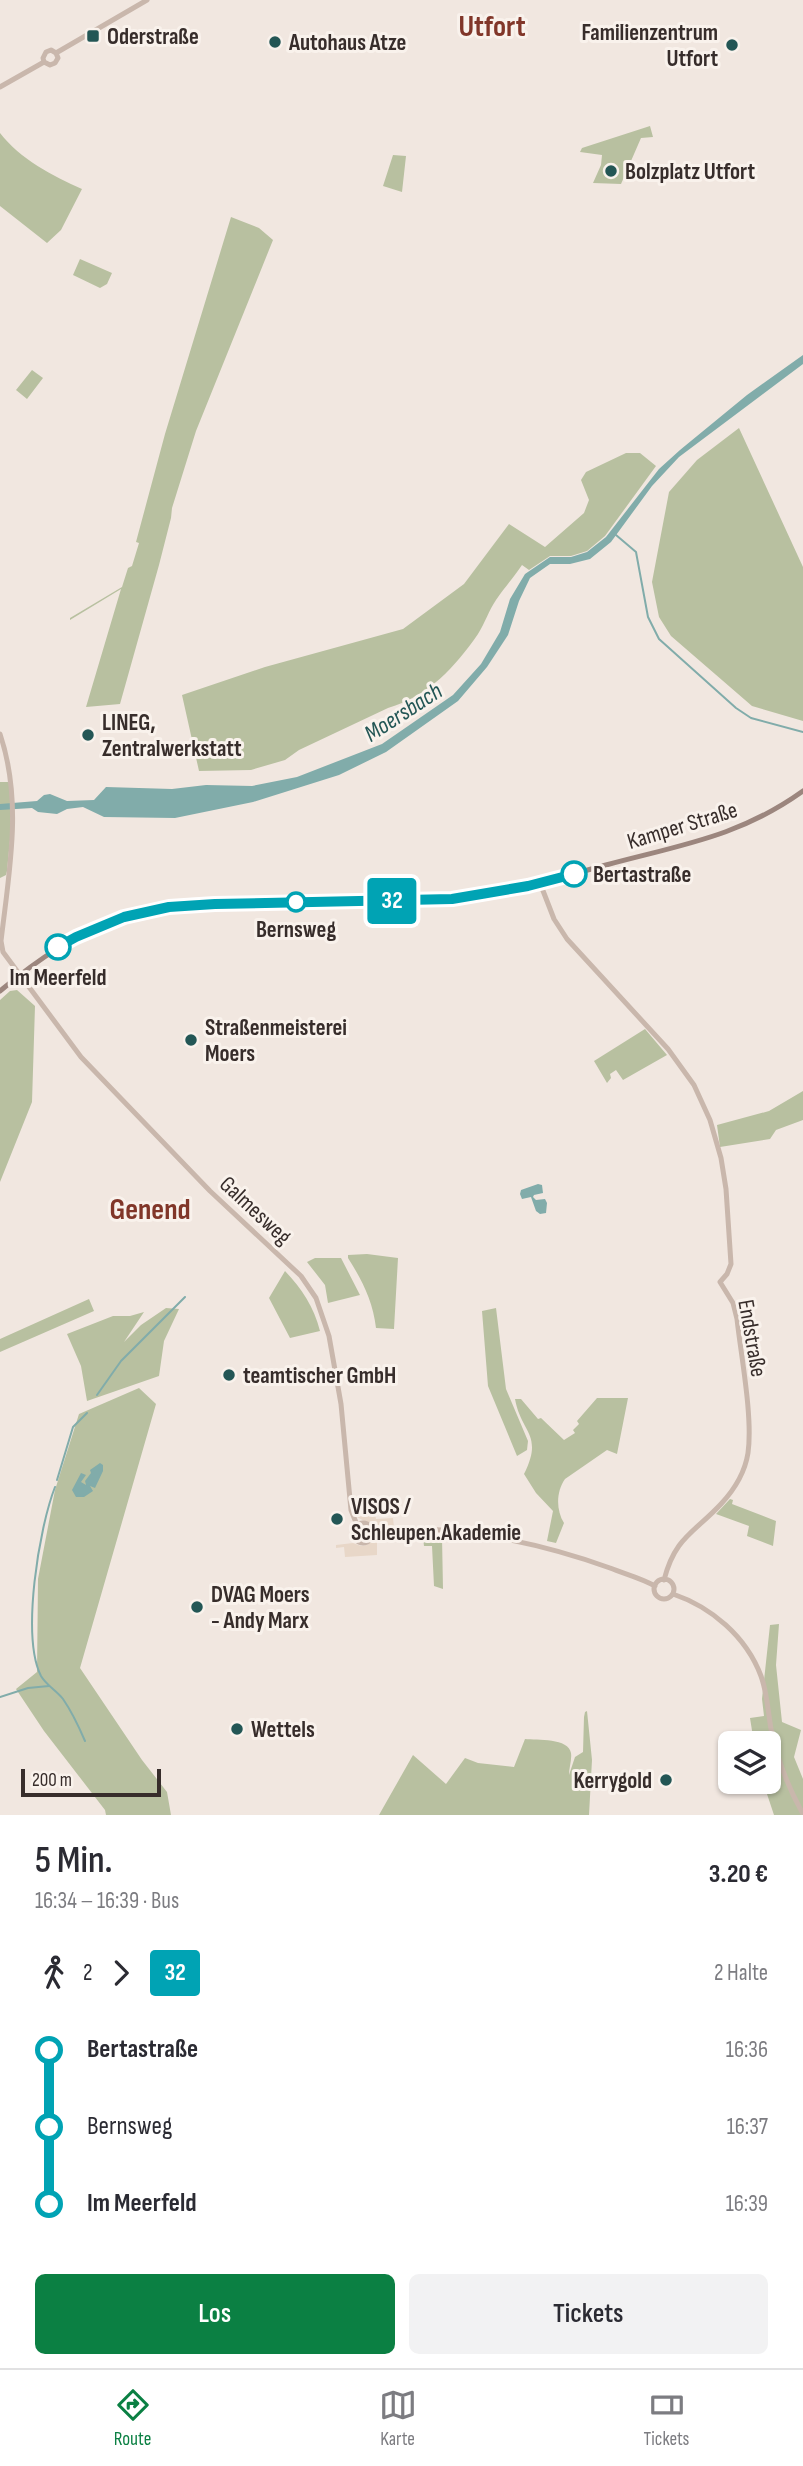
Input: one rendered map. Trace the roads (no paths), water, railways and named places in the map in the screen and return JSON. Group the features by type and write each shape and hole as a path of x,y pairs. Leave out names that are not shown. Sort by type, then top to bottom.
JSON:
{"main road":[{"name":"Kamper Straße","path":"0,991 19,974 76,937 124,917 169,907 215,904 452,899 540,883 734,830 758,820 803,790"}],"street":[{"path":"56,53 147,0"},
{"path":"51,50 56,53 58,58 54,65 44,62 43,55 46,52 51,50"},
{"path":"0,87 44,62"},
{"path":"0,734 8,762 13,813 12,849 1,945 7,959 19,974"},
{"name":"Endstraße","path":"540,883 554,919 567,939 668,1049 694,1085 715,1137 726,1189 731,1264 720,1282 733,1303 737,1319 748,1422 748,1452 744,1468 729,1495 681,1541 671,1556 664,1580"},
{"name":"Galmesweg","path":"19,974 81,1057 210,1191 301,1276 312,1292 329,1336 341,1404 351,1510 357,1525"},
{"path":"367,1524 373,1531 368,1542 358,1542 353,1533 357,1525 367,1524"},
{"path":"373,1531 437,1530 513,1541 591,1561 655,1586"},
{"path":"664,1580 671,1583 673,1594 665,1599 660,1598 654,1592 655,1586 664,1580"},
{"path":"673,1594 714,1615 742,1642 761,1676 780,1765 803,1814"}],"water":[{"name":"Moersbach","path":"803,355 803,364 679,457 652,486 611,542 590,559 570,564 550,564 530,578 508,635 487,667 458,701 386,752 339,775 253,802 175,818 104,817 83,807 67,809 57,814 38,812 32,808 0,810 0,804 37,801 50,794 67,801 94,800 106,787 172,789 206,785 252,786 297,777 382,744 453,695 481,664 500,632 510,599 525,574 550,557 571,557 587,552 606,537 659,469 747,395"},
{"path":"542,1185 543,1193 533,1197 536,1200 545,1199 546,1213 540,1214 536,1211 531,1197 522,1199 520,1194 521,1190"},
{"path":"100,1463 103,1465 103,1471 95,1488 90,1486 93,1491 84,1497 76,1497 72,1490 81,1473 86,1475 81,1482 86,1485 90,1470"}],"waterway":[{"path":"616,535 636,552 648,617 659,639 736,708 751,718 803,732"},
{"path":"97,1395 121,1361 185,1297"},
{"path":"57,1480 73,1427 87,1413"},
{"path":"55,1487 38,1554 32,1635 41,1676 63,1699 85,1741"},
{"path":"0,1697 28,1688 49,1686"}],"place":[{"name":"Oderstraße","path":"93,36"},
{"name":"Autohaus Atze","path":"275,42"},
{"name":"Familienzentrum Utfort","path":"732,45"},
{"name":"Bolzplatz Utfort","path":"611,171"},
{"name":"LINEG, Zentralwerkstatt","path":"88,735"},
{"name":"Bertastraße","path":"574,874"},
{"name":"Bernsweg","path":"296,902"},
{"name":"Im Meerfeld","path":"58,947"},
{"name":"Straßenmeisterei Moers","path":"191,1040"},
{"name":"teamtischer GmbH","path":"229,1375"},
{"name":"VISOS / Schleupen.Akademie","path":"337,1519"},
{"name":"DVAG Moers - Andy Marx","path":"197,1607"},
{"name":"Wettels","path":"237,1729"},
{"name":"Kerrygold","path":"666,1780"}],"district":[{"name":"Utfort","path":"492,26"},
{"name":"Genend","path":"150,1209"}]}
